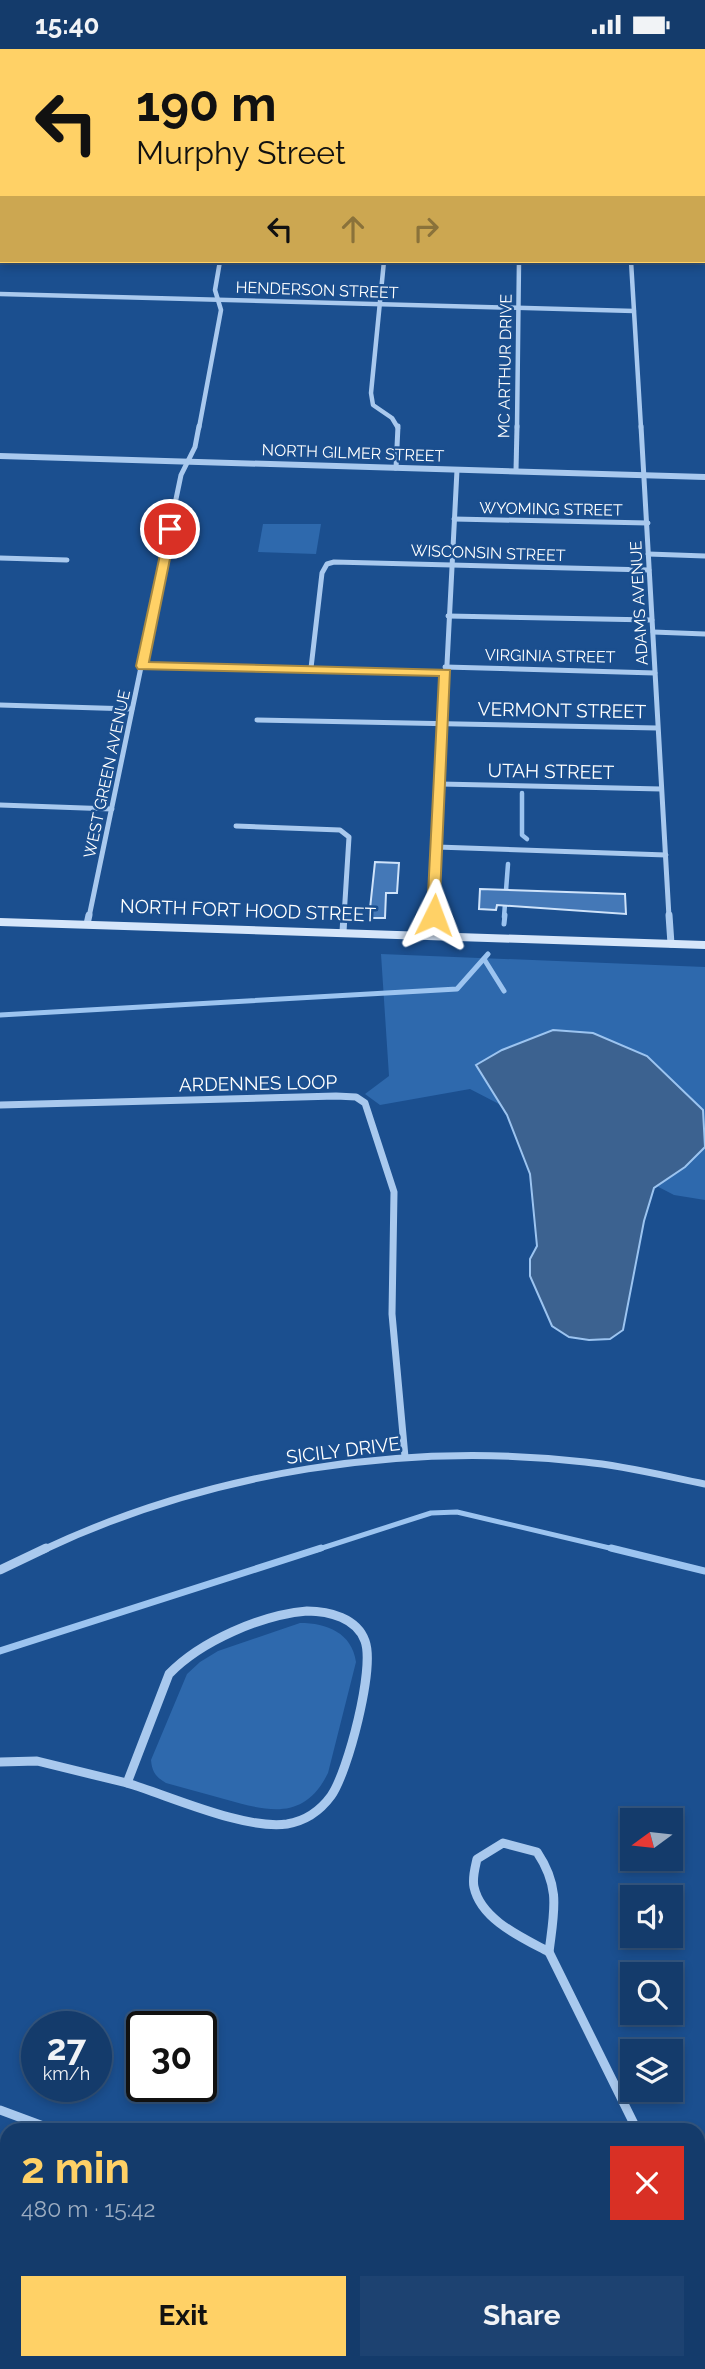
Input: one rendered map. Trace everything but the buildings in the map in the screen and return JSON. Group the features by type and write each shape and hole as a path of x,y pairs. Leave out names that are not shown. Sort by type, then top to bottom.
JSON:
{"main road":[{"name":"NORTH FORT HOOD STREET","path":"0,922 705,945"}],"street":[{"name":"WEST GREEN AVENUE","path":"87,924 181,475 195,446 221,310 215,290 220,263"},
{"path":"384,263 372,401 373,405 392,418 398,426 396,468"},
{"name":"MC ARTHUR DRIVE","path":"516,471 519,263"},
{"name":"ADAMS AVENUE","path":"631,263 671,944"},
{"name":"HENDERSON STREET","path":"0,294 634,311"},
{"name":"NORTH GILMER STREET","path":"0,456 705,477"},
{"path":"433,935 457,470"},
{"name":"WYOMING STREET","path":"454,519 648,523"},
{"path":"648,554 705,556"},
{"path":"0,558 67,560"},
{"name":"WISCONSIN STREET","path":"312,668 323,573 327,564 348,561 649,570"},
{"path":"448,616 652,620"},
{"path":"653,632 705,634"},
{"name":"VIRGINIA STREET","path":"142,666 655,673"},
{"path":"0,705 132,709"},
{"name":"VERMONT STREET","path":"257,720 657,728"},
{"name":"UTAH STREET","path":"440,784 661,789"},
{"path":"0,805 112,809"},
{"path":"236,826 340,830 347,834 349,845 343,932"},
{"path":"437,847 666,855"},
{"name":"ARDENNES LOOP","path":"0,1105 336,1096 356,1097 365,1103 394,1192 392,1314 405,1457"},
{"name":"SICILY DRIVE","path":"0,1570 44,1547 158,1503 273,1474 405,1457 571,1460 705,1484"},
{"path":"0,1762 35,1760 127,1783 266,1825 300,1821 325,1805 336,1789 356,1725 368,1666 367,1642 353,1624 333,1613 311,1610 285,1616 196,1647 180,1660 169,1674 127,1783"},
{"path":"549,1952 521,1936 482,1907 474,1887 477,1859 503,1843 537,1851 549,1870 555,1897 549,1952 634,2123"},
{"path":"0,2110 35,2123"}],"shaded area":[{"path":"263,524 321,524 316,554 258,552"},
{"path":"381,954 705,967 705,1200 674,1195 470,1089 380,1105 365,1094 389,1076"},
{"path":"553,1030 593,1033 647,1056 703,1110 705,1147 685,1167 654,1188 644,1221 623,1330 610,1339 569,1337 552,1326 530,1276 530,1259 537,1246 530,1174 507,1115 476,1065 502,1050"},
{"path":"300,1623 320,1625 337,1632 349,1644 356,1662 328,1773 318,1789 296,1806 269,1809 166,1783 160,1779 151,1760 187,1674 218,1651"}],"waterway":[{"path":"522,793 522,835 527,839"},
{"path":"504,917 508,864"},
{"path":"504,924 505,915"},
{"path":"0,1015 457,989 488,954"},
{"path":"484,959 504,991"},
{"path":"316,1550 431,1513 457,1512 618,1550"},
{"path":"0,1651 321,1548"},
{"path":"611,1548 705,1571"}],"route":[{"path":"170,529 142,666 445,672 434,915"}]}
